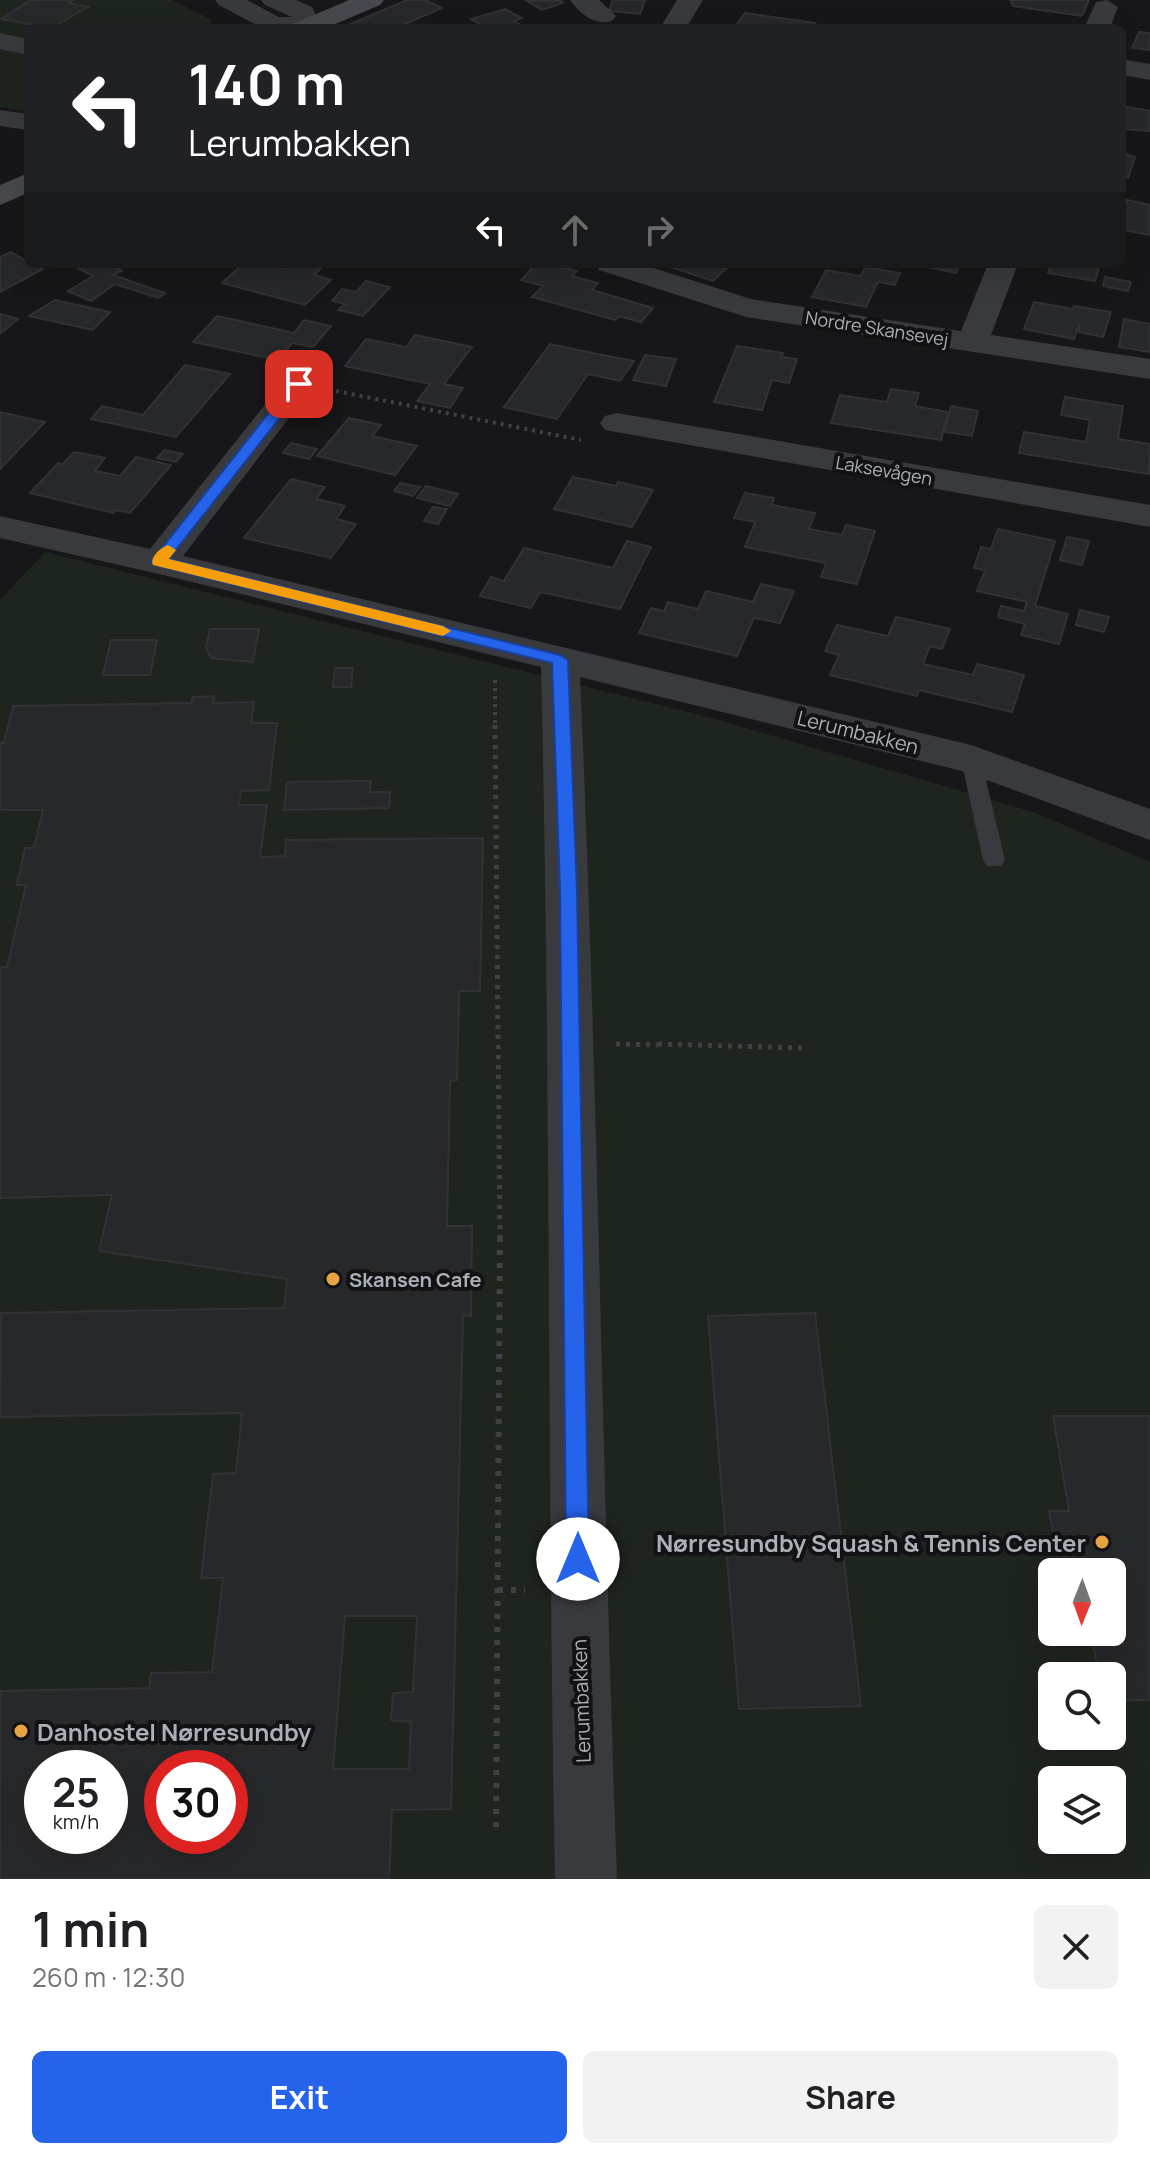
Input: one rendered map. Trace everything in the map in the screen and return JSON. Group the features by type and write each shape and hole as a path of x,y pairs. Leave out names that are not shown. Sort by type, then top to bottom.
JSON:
{"main road":[{"path":"305,22 333,0"},
{"path":"305,22 371,0"},
{"path":"0,171 24,158"},
{"path":"0,196 24,184"}],"street":[{"path":"228,0 272,17 305,22"},
{"path":"583,0 603,16"},
{"path":"675,24 690,0"},
{"path":"0,41 24,46"},
{"path":"1126,68 1150,72"},
{"name":"Nordre Skansevej","path":"622,268 746,308 1150,369"},
{"path":"972,342 1001,268"},
{"path":"159,562 299,384"},
{"name":"Laksevågen","path":"617,423 1150,516"},
{"name":"Lerumbakken","path":"8,539 159,562 971,759 1150,825"},
{"name":"Lerumbakken","path":"560,660 568,890 578,1589 586,1879"}],"lane":[{"path":"971,759 994,860"}],"path":[{"path":"299,384 592,442 617,423"},
{"path":"496,1827 500,1264 497,644"},
{"path":"658,1044 804,1048"}],"shaded area":[{"path":"0,0 172,0 212,20 211,24 24,24 24,111 0,107"},
{"path":"45,552 708,717 1033,812 1150,862 1150,1879 0,1879 0,600"}],"building":[{"path":"31,0 73,0 69,3 88,7 58,24 29,24 1,19"},
{"path":"407,0 425,0 442,8 405,24 350,24"},
{"path":"559,0 563,3 542,10 527,1"},
{"path":"613,0 645,0 640,14 609,11"},
{"path":"1010,0 1089,0 1082,16 1013,6"},
{"path":"505,9 522,18 514,21 519,24 479,24 471,19"},
{"path":"745,13 815,23 815,24 737,24"},
{"path":"1139,32 1150,33 1150,50 1132,48"},
{"path":"1126,107 1150,111 1150,131 1126,129"},
{"path":"1126,154 1135,157 1126,178"},
{"path":"1127,200 1150,205 1150,235 1126,231"},
{"path":"10,252 24,259 24,268 43,269 0,292 0,257"},
{"path":"77,268 116,268 122,271 113,275 165,293 158,298 115,284 91,301 68,291 93,276"},
{"path":"239,268 321,268 314,275 331,280 305,305 222,283"},
{"path":"532,268 565,268 577,271 572,276 598,283 592,290 653,308 641,322 619,316 615,320 532,297 543,286 521,280"},
{"path":"674,268 727,268 713,281"},
{"path":"865,268 900,273 895,285 878,282 866,307 812,297 826,270 861,276"},
{"path":"933,268 958,268 956,273"},
{"path":"1050,268 1099,268 1095,281 1048,273"},
{"path":"1105,277 1131,282 1128,291 1103,286"},
{"path":"366,281 390,287 363,316 338,310 345,304 332,301 342,289 356,292"},
{"path":"55,300 110,312 93,330 29,316"},
{"path":"1034,302 1111,312 1103,337 1079,332 1079,325 1074,339 1024,329"},
{"path":"0,314 18,319 0,334"},
{"path":"217,316 294,333 304,320 331,326 313,347 292,343 278,360 193,342"},
{"path":"1124,319 1150,324 1150,352 1119,347"},
{"path":"415,335 472,347 444,384 463,388 450,408 417,401 430,384 345,366 366,339 406,347"},
{"path":"550,344 634,361 620,381 588,374 557,419 504,407"},
{"path":"737,346 783,353 781,357 797,359 789,383 772,380 762,410 714,402"},
{"path":"645,355 676,359 666,386 633,380"},
{"path":"185,365 230,374 176,437 91,419 102,406 143,415"},
{"path":"891,389 919,393 915,406 948,412 941,440 831,423 840,395 887,402"},
{"path":"1065,397 1123,406 1118,439 1150,444 1149,474 1019,453 1024,432 1086,442 1090,420 1061,415"},
{"path":"951,406 978,411 972,436 945,432"},
{"path":"0,412 45,422 0,469"},
{"path":"349,418 381,425 372,436 417,446 395,475 317,456"},
{"path":"291,443 317,449 309,459 283,453"},
{"path":"164,450 183,454 176,462 157,458"},
{"path":"74,452 105,458 95,471 120,476 136,457 171,465 130,513 116,510 113,513 30,493 58,463 63,464"},
{"path":"573,477 653,490 632,527 554,509"},
{"path":"291,479 325,487 316,499 345,506 336,519 356,524 331,558 244,538"},
{"path":"400,483 420,487 413,496 394,491"},
{"path":"426,486 458,494 450,506 417,498"},
{"path":"745,493 774,498 772,505 815,513 809,529 842,535 846,525 875,531 857,584 821,577 826,563 745,547 755,522 734,518"},
{"path":"433,507 447,509 438,524 424,521"},
{"path":"998,529 1055,541 1035,606 1068,614 1059,644 1021,635 1025,624 998,617 1001,606 1024,611 1027,602 977,591 985,570 974,568 981,547 991,549"},
{"path":"1067,537 1089,541 1082,565 1060,560"},
{"path":"627,541 651,547 620,609 540,592 531,608 480,596 491,577 504,581 524,548 613,568"},
{"path":"761,584 794,591 780,623 754,618 737,656 639,633 651,608 664,611 668,602 698,609 706,591 753,602"},
{"path":"1080,610 1109,617 1104,632 1076,625"},
{"path":"896,617 950,629 942,649 930,646 923,664 973,675 977,664 1024,675 1012,712 919,690 917,696 830,675 839,655 825,651 837,625 888,636"},
{"path":"210,629 259,629 253,662 211,658 206,647"},
{"path":"111,640 157,640 150,675 103,675"},
{"path":"335,668 353,668 351,687 333,687"},
{"path":"214,696 213,703 254,702 251,723 277,723 269,790 241,791 239,805 267,805 260,857 285,856 286,840 483,838 480,991 459,991 457,1080 450,1081 447,1226 472,1226 471,1316 463,1315 451,1809 392,1810 389,1879 0,1879 0,1691 149,1688 151,1673 212,1672 223,1578 201,1578 213,1474 236,1473 242,1413 0,1417 1,1313 284,1308 287,1279 99,1251 112,1195 0,1198 0,967 7,967 26,885 17,885 25,848 34,848 43,810 0,810 0,743 4,743 13,706 191,703 193,697","holes":["345,1616 417,1616 413,1692 393,1693 391,1720 411,1722 409,1769 333,1769"]},
{"path":"371,781 370,792 390,792 389,808 284,810 287,782"},
{"path":"815,1313 861,1706 739,1709 708,1316"},
{"name":"Nørresundby Squash & Tennis Center","path":"1053,1416 1150,1416 1150,1700 1126,1700 1126,1662 1096,1662 1094,1646 1126,1646 1126,1558 1057,1558 1049,1511 1069,1511"}],"slow traffic":[{"path":"168,550 159,562 443,631"}],"place":[{"name":"Skansen Cafe","path":"333,1279"},
{"name":"Nørresundby Squash & Tennis Center","path":"1102,1542"},
{"name":"Danhostel Nørresundby","path":"21,1731"}],"route":[{"path":"299,384 159,562 560,660 568,890 578,1559"}]}
